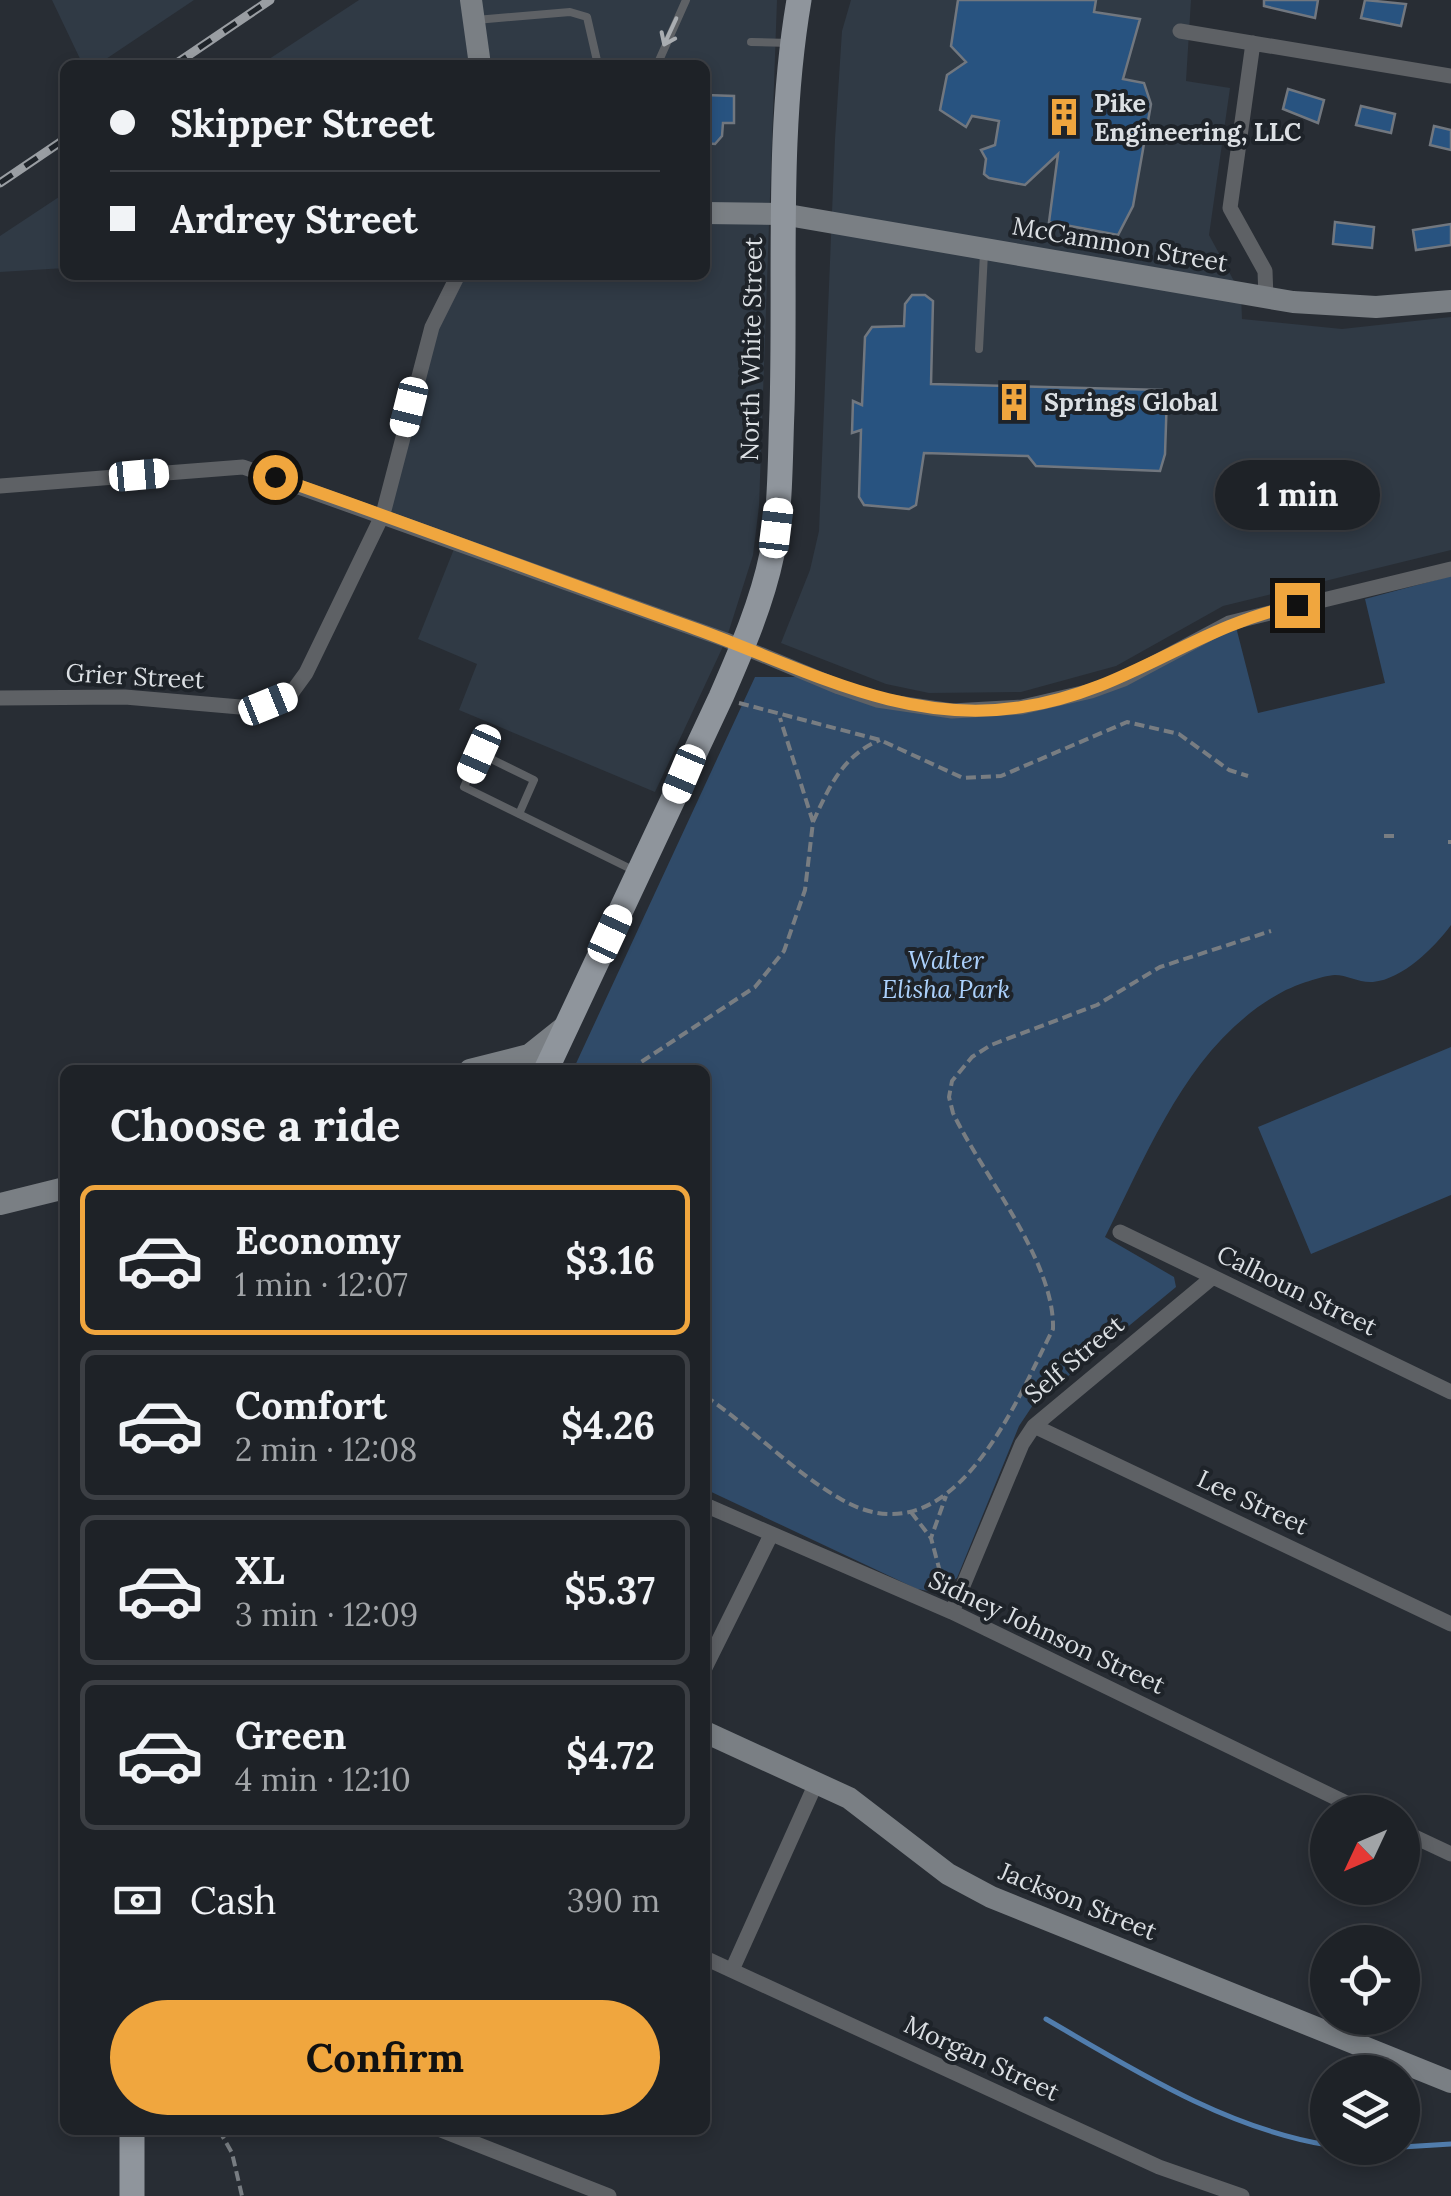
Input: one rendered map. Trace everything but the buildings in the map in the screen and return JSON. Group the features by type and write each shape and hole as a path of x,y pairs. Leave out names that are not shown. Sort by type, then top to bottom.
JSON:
{"main road":[{"name":"North White Street","path":"548,1065 743,646 772,553 779,503 782,214 799,0"},
{"path":"132,2135 132,2196"}],"street":[{"path":"473,10 479,60"},
{"path":"1180,31 1451,76"},
{"path":"1253,43 1230,208 1265,271 1266,298"},
{"name":"McCammon Street","path":"710,213 782,214 1266,298 1376,307 1451,301"},
{"name":"Grier Street","path":"0,698 125,697 240,707 268,704 290,695 306,673 382,514 432,326 455,280"},
{"path":"0,486 244,466 743,646 877,700 952,711 1022,708 1124,680 1229,623 1451,569"},
{"path":"490,1065 529,1055 568,1024"},
{"path":"0,1204 60,1189"},
{"name":"Calhoun Street","path":"1120,1232 1451,1392"},
{"name":"Self Street","path":"952,1612 1022,1444 1034,1426 1213,1277"},
{"name":"Lee Street","path":"1034,1426 1451,1624"},
{"name":"Sidney Johnson Street","path":"710,1507 952,1612 1330,1795"},
{"path":"710,1658 771,1535"},
{"name":"Jackson Street","path":"710,1734 817,1782 886,1823 948,1874 992,1897 1451,2082"},
{"path":"732,1970 817,1782"},
{"path":"1420,1839 1451,1854"},
{"name":"Morgan Street","path":"710,1960 1158,2168 1242,2196"},
{"path":"454,2135 609,2196"}],"lane":[{"path":"659,60 686,0"},
{"path":"473,10 570,12 587,17 597,60"},
{"path":"750,42 794,42"},
{"path":"979,348 984,248"},
{"path":"519,814 534,780 479,754 464,787 639,873"}],"path":[{"path":"738,703 780,718 880,740 963,778 982,780 1017,770 1127,722 1180,734 1229,770 1248,776"},
{"path":"780,718 813,822"},
{"path":"637,1065 723,1010 774,968 805,890 813,822 843,766 855,752 880,740"},
{"path":"1384,836 1397,836"},
{"path":"931,1538 946,1496 993,1440 1045,1344 1053,1317 1040,1274 952,1114 948,1098 952,1081 972,1057 990,1045 1097,1005 1160,967 1271,931"},
{"path":"710,1400 837,1497 863,1510 911,1512 946,1496"},
{"path":"911,1512 931,1538 952,1612"},
{"path":"221,2135 237,2168 242,2196"}],"shaded area":[{"path":"52,0 194,0 104,60 81,60"},
{"path":"359,0 777,0 759,506 753,555 726,640 655,792 459,710 477,664 418,639 458,539 388,512 426,364 452,292 460,280 710,280 710,60 268,60"},
{"path":"851,0 1191,0 1186,81 1230,88 1209,235 1241,294 1242,319 1342,329 1451,317 1451,550 1223,606 1116,666 1021,692 929,693 886,684 781,643 810,570 819,531 835,139 842,31"},
{"path":"60,196 60,268 0,272 0,236"}],"green space":[{"name":"Walter Elisha Park","path":"1451,576 1451,925 1417,961 1384,980 1368,982 1335,975 1284,991 1251,1012 1198,1067 1157,1133 1105,1237 1174,1277 1176,1287 1033,1405 1019,1426 957,1578 935,1592 917,1589 710,1491 710,1065 575,1065 755,677 807,677 919,712 1096,693 1235,623 1258,713 1385,683 1365,599"},
{"path":"1451,1047 1451,1195 1311,1254 1258,1127"}],"waterway":[{"path":"1046,2019 1181,2095 1253,2126 1310,2141"},
{"path":"1420,2146 1451,2144"}],"railway":[{"path":"181,60 270,0"},
{"path":"0,183 60,142"}],"place":[{"name":"Pike Engineering, LLC","path":"1064,117"},
{"name":"Springs Global","path":"1014,402"}],"route":[{"path":"275,477 743,646 838,687 919,708 996,710 1058,700 1124,680 1229,623 1297,605"}]}
